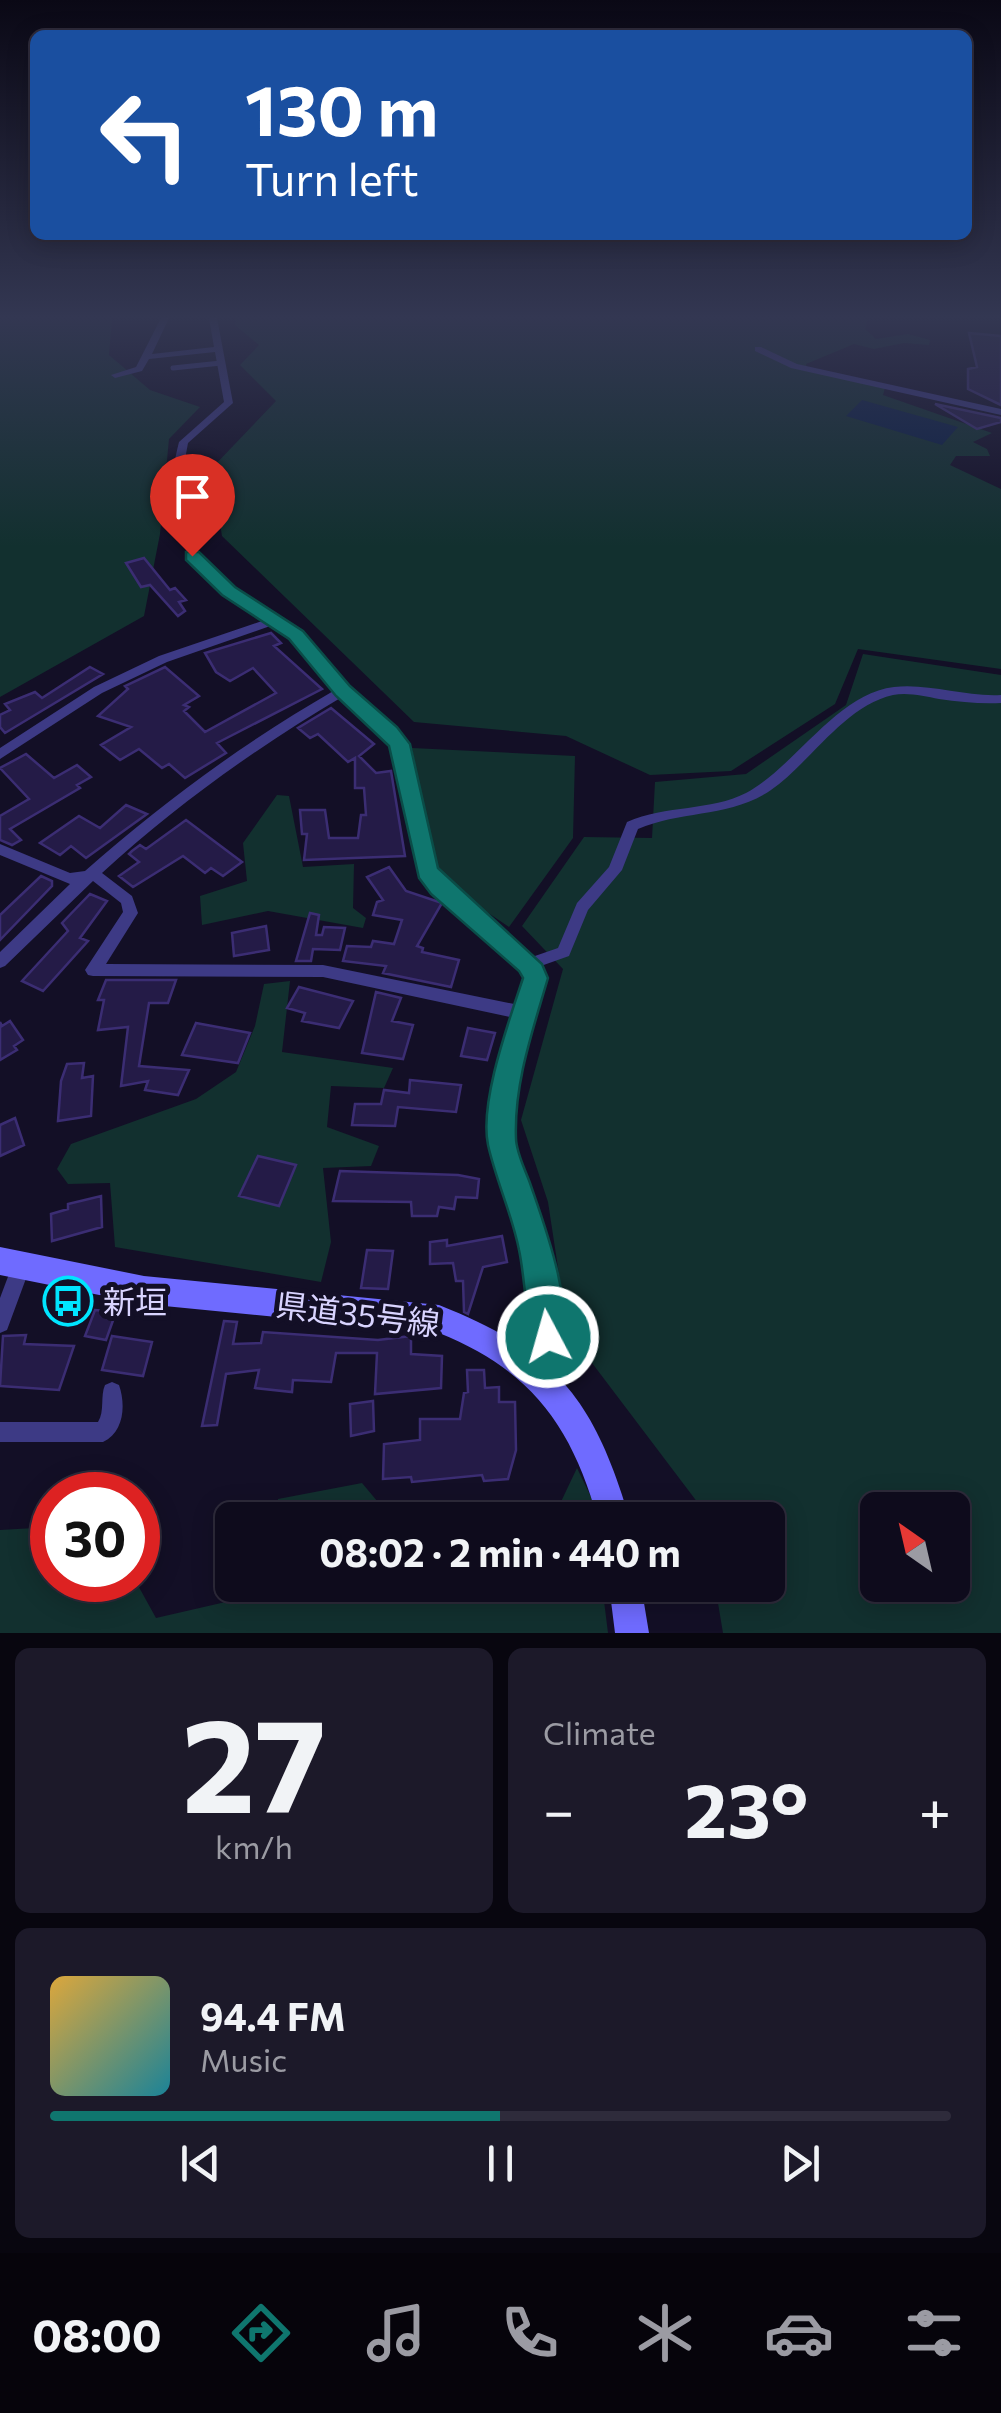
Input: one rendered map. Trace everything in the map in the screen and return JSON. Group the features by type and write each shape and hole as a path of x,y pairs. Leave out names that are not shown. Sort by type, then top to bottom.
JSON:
{"main road":[{"name":"県道35号線","path":"11,1263 144,1290 440,1319 508,1348 533,1368 572,1415 597,1464 609,1502"},
{"path":"627,1602 632,1633"}],"street":[{"path":"227,394 228,403 184,442 175,496 176,515 192,556 208,574 308,647 343,691 399,744 427,871 439,887 529,964 536,978 510,1059 501,1141 531,1231 546,1306 548,1337 533,1368"},
{"path":"921,394 1001,412"},
{"path":"0,754 98,690 164,659 275,620"},
{"path":"0,962 85,876 174,799 293,719 343,691"},
{"path":"529,964 564,952 582,907 615,870 632,826 655,813 715,809 744,799 766,787 829,726 891,691 966,702 1001,699"},
{"path":"0,850 69,879 96,875 127,900 131,913 93,970 323,971 524,1013"},
{"path":"0,1323 11,1263"},
{"path":"0,1432 103,1432 111,1422 112,1392"}],"green space":[{"path":"0,394 162,394 200,407 169,439 160,534 144,616 0,697"},
{"path":"269,394 883,394 992,433 973,442 987,449 990,456 956,456 950,465 1001,489 1001,669 858,649 835,704 731,771 650,775 566,736 414,722 222,536 211,469 276,401"},
{"path":"863,654 1001,675 1001,1633 723,1633 718,1602 785,1602 785,1502 697,1502 586,1355 564,1307 548,1202 521,1120 563,969 522,926 584,837 652,838 655,782 746,774 846,705"},
{"path":"412,748 575,756 573,838 509,927 459,893 434,862"},
{"path":"277,795 289,796 303,867 354,864 353,908 366,918 363,928 268,911 202,925 200,896 247,881 243,843"},
{"path":"290,981 282,1052 393,1068 384,1088 331,1086 327,1127 379,1146 371,1166 323,1168 331,1242 321,1282 115,1247 110,1183 68,1184 57,1169 71,1144 196,1099 236,1072 255,1026 264,984"},
{"path":"577,1468 592,1502 561,1502"},
{"path":"362,1483 378,1502 278,1502"},
{"path":"30,1528 30,1602 147,1602 156,1618 226,1602 604,1602 608,1633 0,1633 0,1530"}],"water":[{"path":"862,400 958,427 942,445 846,416"}],"building":[{"path":"979,394 1001,394 1001,405"},
{"path":"935,404 1001,418 1001,422 977,429"},
{"path":"144,558 170,590 175,588 186,600 179,602 185,611 178,616 150,585 141,587 126,563"},
{"path":"271,633 281,643 274,646 322,689 217,743 226,753 185,778 169,764 162,768 139,749 120,760 101,745 131,727 98,716 128,689 125,686 165,667 199,696 184,705 189,707 184,711 205,732 276,693 253,668 230,681 216,672 205,653"},
{"path":"90,667 103,674 5,733 0,727 0,715 10,710 5,704 35,692 42,698"},
{"path":"331,708 374,744 359,756 376,773 391,771 405,856 304,860 307,834 302,834 300,810 325,810 329,838 358,838 361,815 366,815 364,788 355,788 355,758 348,762 318,734 310,738 298,728"},
{"path":"26,754 54,778 77,765 91,777 77,785 80,788 10,829 21,840 12,845 0,840 0,816 29,799 0,768"},
{"path":"126,805 147,814 86,858 71,846 60,855 40,843 79,816 100,828"},
{"path":"186,820 242,862 223,876 211,868 205,873 183,856 133,887 119,876 139,862 129,854 132,851 140,845 146,849"},
{"path":"389,867 406,891 442,903 417,946 423,948 422,952 459,960 451,987 383,973 386,966 343,961 347,946 371,947 373,941 394,944 402,920 373,915 377,902 383,900 367,877"},
{"path":"41,876 52,881 52,886 0,940 0,915"},
{"path":"90,894 107,901 80,938 88,941 43,991 22,981 68,931 62,923"},
{"path":"310,913 319,915 316,935 322,935 324,927 345,928 340,950 313,949 311,961 296,961"},
{"path":"266,926 269,950 234,956 232,933"},
{"path":"106,980 176,980 168,1003 149,1003 139,1066 189,1070 178,1095 145,1090 148,1081 121,1086 128,1027 98,1030 104,1000 98,1000"},
{"path":"299,987 353,1001 339,1028 302,1021 305,1013 287,1008"},
{"path":"376,992 401,998 392,1021 413,1025 403,1059 362,1053"},
{"path":"10,1021 23,1040 14,1046 17,1050 0,1060 0,1022 2,1026"},
{"path":"196,1023 250,1033 238,1063 182,1055"},
{"path":"468,1028 495,1033 487,1060 461,1056"},
{"path":"84,1063 82,1078 93,1076 91,1116 58,1121 61,1081 67,1064"},
{"path":"410,1080 461,1085 456,1112 398,1107 395,1126 352,1125 355,1104 381,1104 384,1090 409,1093"},
{"path":"15,1118 24,1145 0,1156 0,1125"},
{"path":"258,1156 296,1165 279,1206 239,1196"},
{"path":"340,1171 479,1179 477,1198 456,1197 454,1209 439,1207 437,1216 412,1216 411,1202 333,1201"},
{"path":"101,1196 102,1227 52,1241 51,1214 68,1209 68,1204"},
{"path":"502,1236 507,1262 483,1267 468,1314 464,1312 463,1281 456,1281 453,1263 430,1264 430,1242 447,1240 447,1246"},
{"path":"367,1250 393,1251 388,1289 361,1288"},
{"path":"95,1310 116,1312 106,1340 85,1336"},
{"path":"224,1321 237,1322 233,1344 261,1343 263,1332 378,1340 411,1336 411,1354 442,1356 441,1388 375,1394 377,1353 336,1353 331,1382 293,1380 292,1392 255,1388 259,1370 226,1374 217,1425 202,1426"},
{"path":"26,1335 24,1344 74,1346 59,1390 0,1386 3,1336"},
{"path":"112,1336 152,1342 143,1376 102,1370"},
{"path":"467,1370 484,1370 485,1388 499,1387 499,1402 515,1402 516,1450 508,1479 484,1481 482,1475 412,1482 411,1477 383,1479 384,1444 420,1440 420,1419 460,1419 464,1393 468,1392"},
{"path":"373,1401 374,1431 351,1436 350,1404"}],"place":[{"name":"新垣","path":"68,1301"}],"route":[{"path":"192,556 229,591 296,635 343,691 390,732 399,744 427,871 439,887 515,948 536,978 510,1059 501,1141 531,1231 548,1337"}]}
